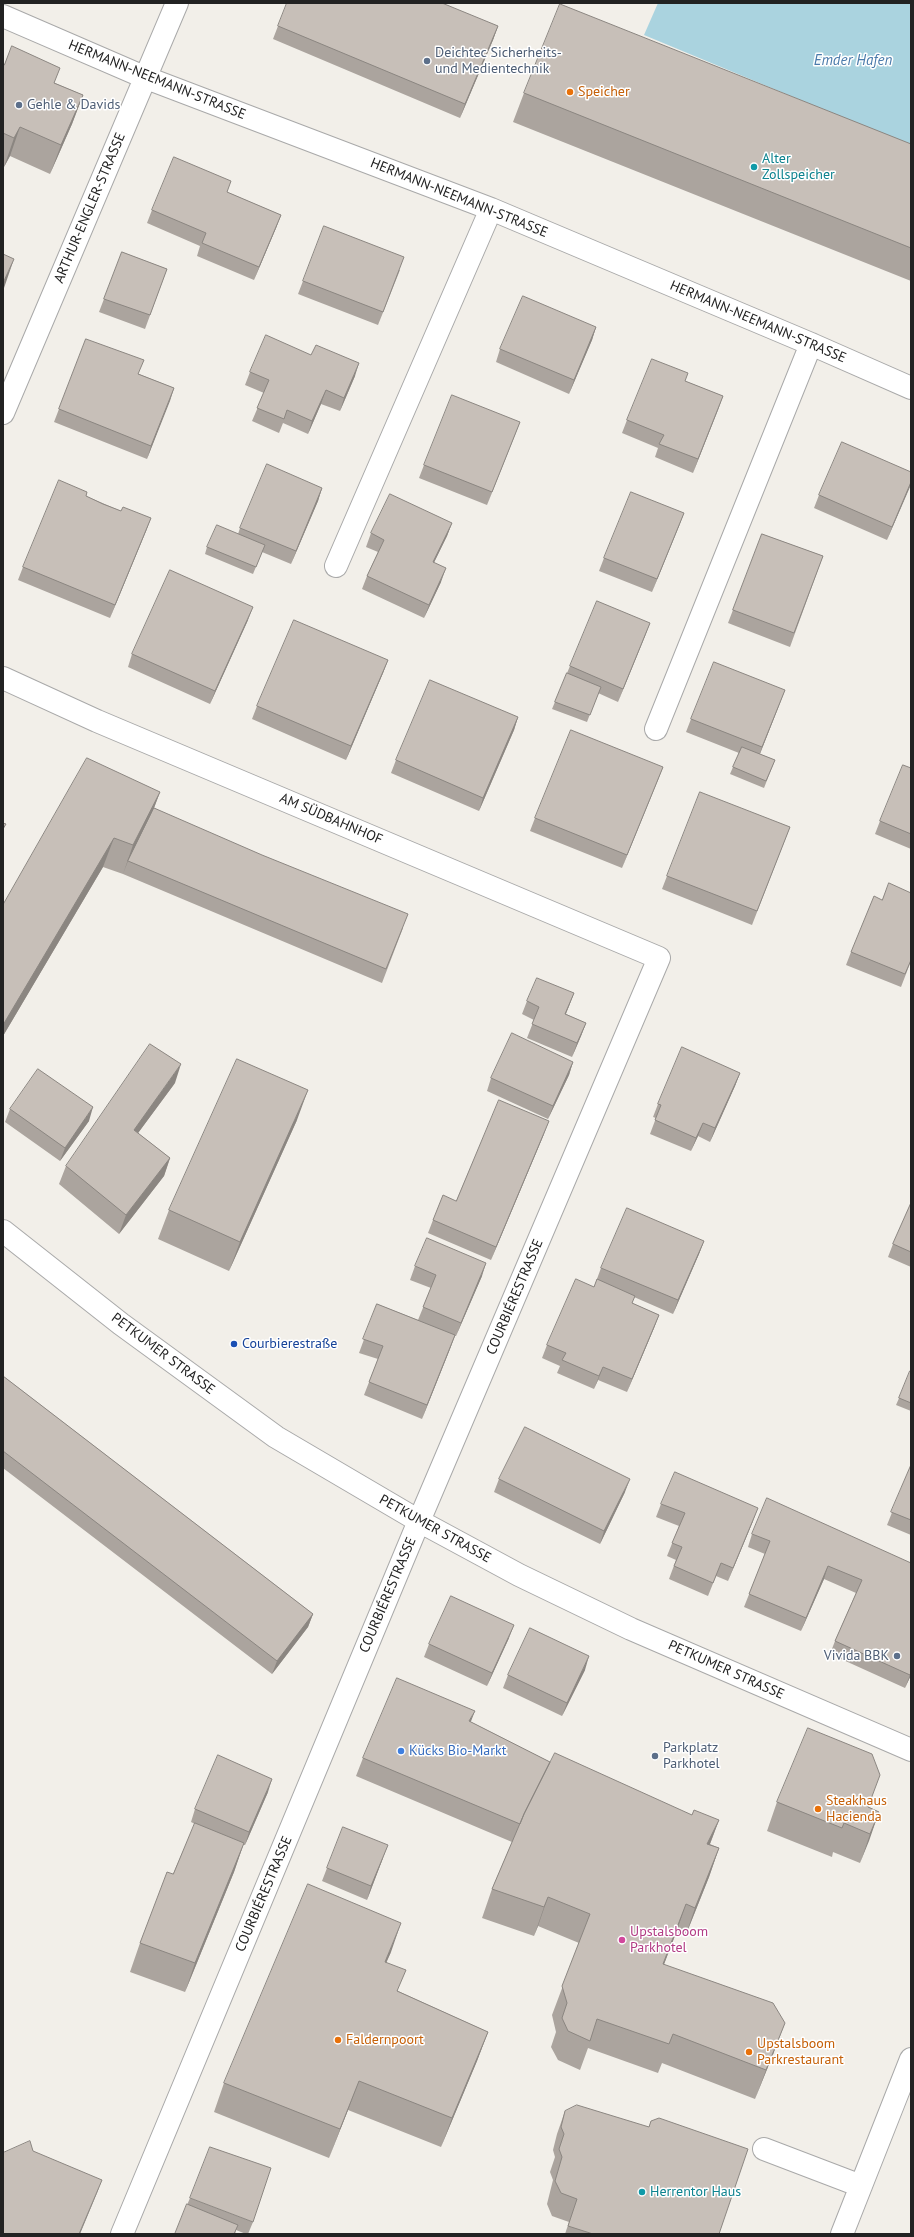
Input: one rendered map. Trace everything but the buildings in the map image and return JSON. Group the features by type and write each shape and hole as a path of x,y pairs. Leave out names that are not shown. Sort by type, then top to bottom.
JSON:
{"street":[{"name":"ARTHUR-ENGLER-STRASSE","path":"3,413 144,77 177,3"},
{"name":"HERMANN-NEEMANN-STRASSE","path":"3,16 144,77 491,209 811,344 911,388"},
{"path":"336,566 491,209"},
{"path":"656,729 811,344"},
{"name":"AM SÜDBAHNHOF","path":"3,678 97,721 659,958"},
{"name":"COURBIÉRESTRASSE","path":"122,2234 418,1522 659,958"},
{"name":"PETKUMER STRASSE","path":"3,1231 121,1324 276,1437 418,1522 519,1575 631,1629 911,1750"},
{"path":"842,2234 911,2059"},
{"path":"764,2149 861,2186"}],"water":[{"name":"Emder Hafen","path":"658,3 911,3 911,146 644,35"}],"place":[{"name":"Deichtec Sicherheits- und Medientechnik","path":"427,61"},
{"name":"Speicher","path":"570,92"},
{"name":"Gehle & Davids","path":"19,105"},
{"name":"Alter Zollspeicher","path":"754,167"},
{"name":"Courbierestraße","path":"234,1344"},
{"name":"Vivida BBK","path":"897,1656"},
{"name":"Kücks Bio-Markt","path":"401,1751"},
{"name":"Parkplatz Parkhotel","path":"655,1756"},
{"name":"Steakhaus Hacienda","path":"818,1809"},
{"name":"Upstalsboom Parkhotel","path":"622,1940"},
{"name":"Faldernpoort","path":"338,2040"},
{"name":"Upstalsboom Parkrestaurant","path":"749,2052"},
{"name":"Herrentor Haus","path":"642,2192"}]}
